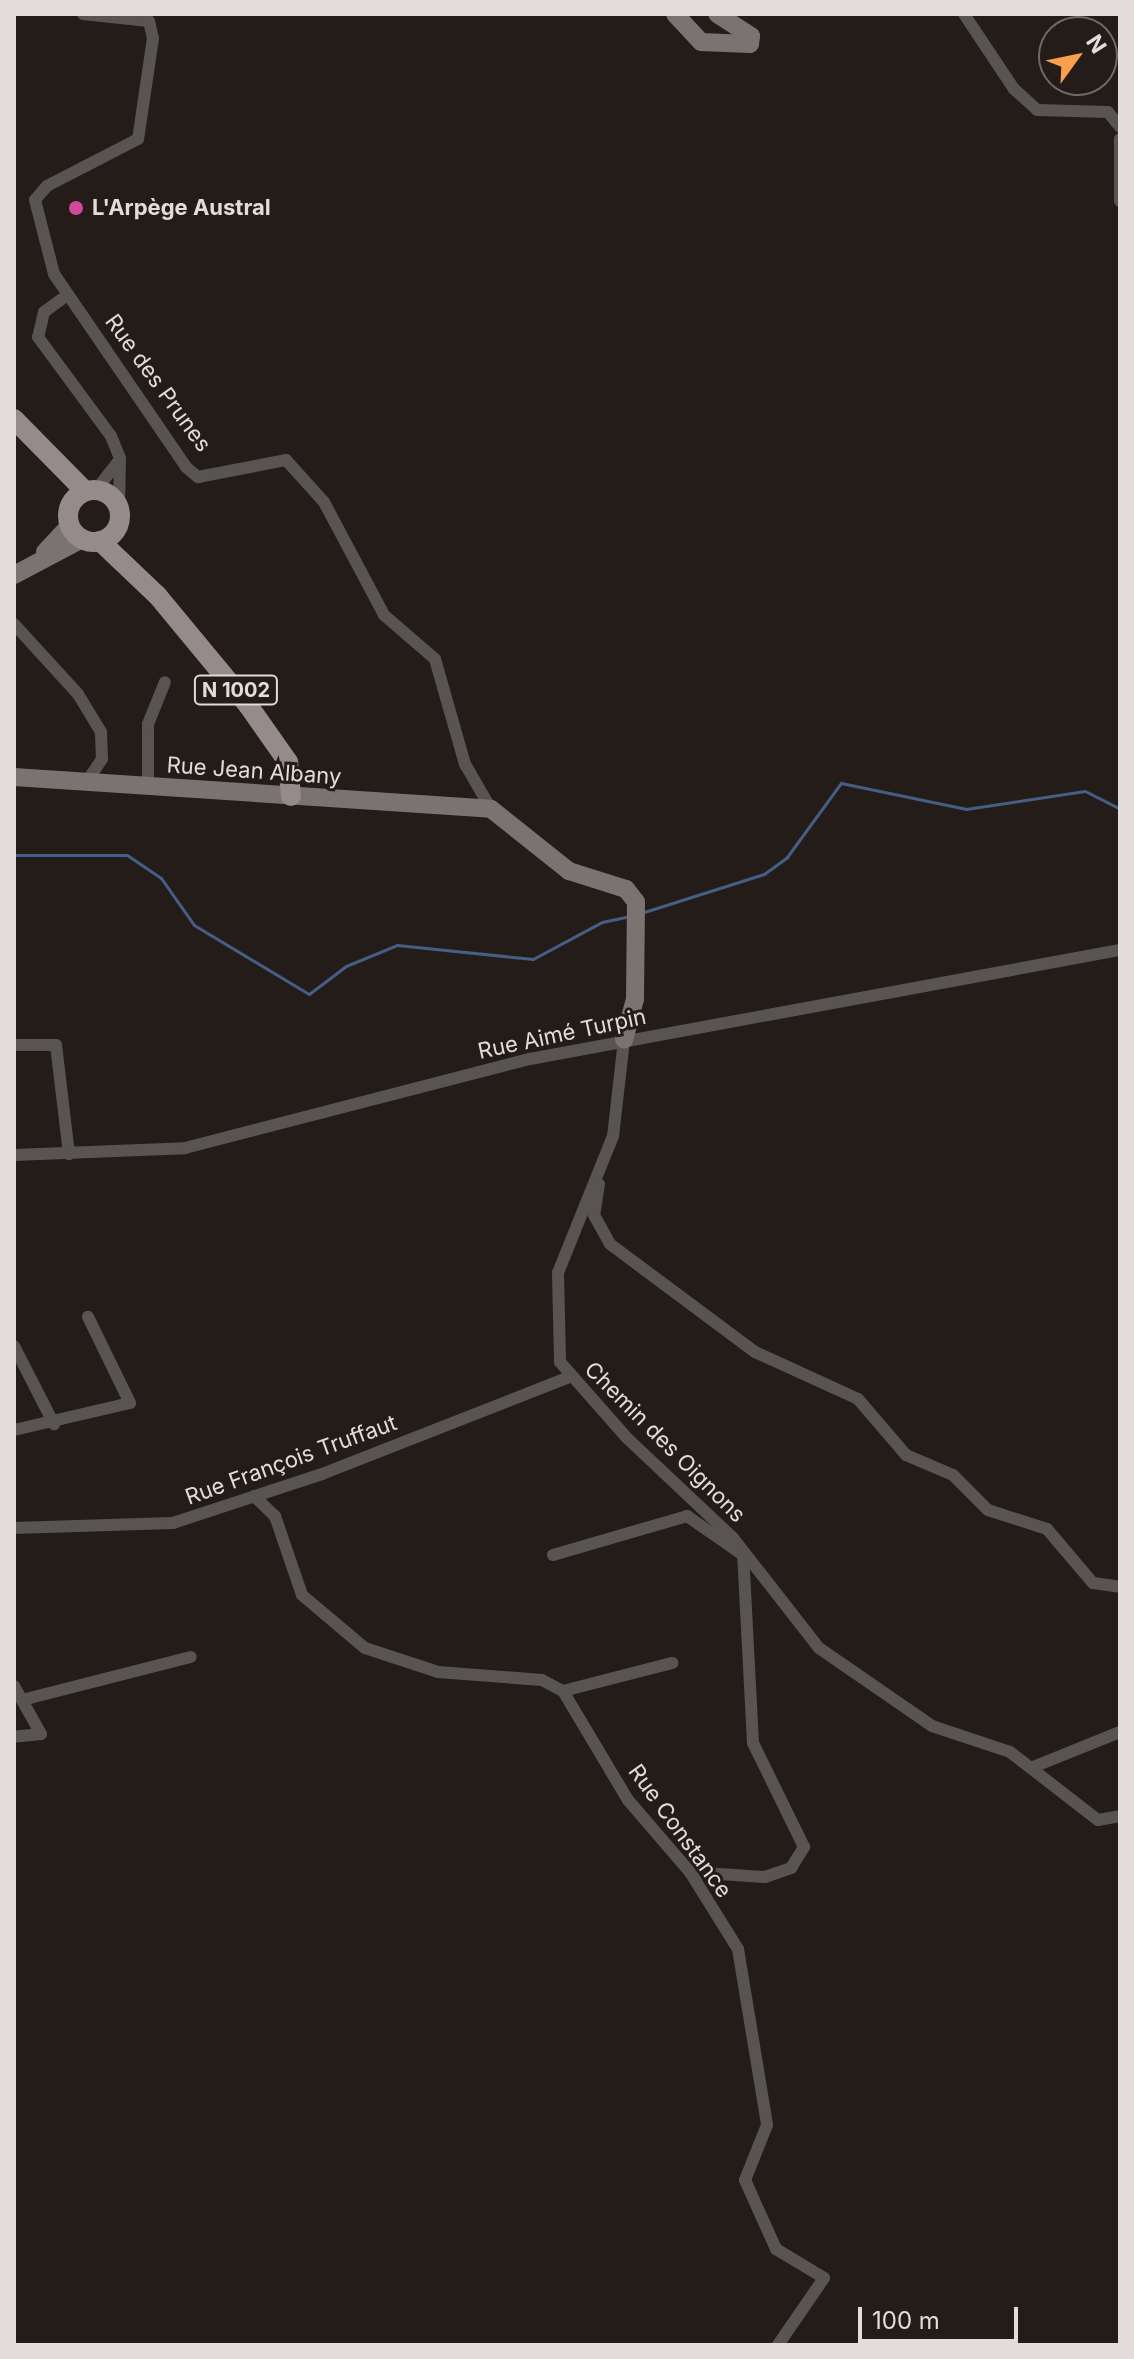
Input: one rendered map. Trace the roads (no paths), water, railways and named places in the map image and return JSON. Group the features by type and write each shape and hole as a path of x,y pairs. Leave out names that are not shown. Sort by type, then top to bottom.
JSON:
{"main road":[{"name":"N 1002","path":"20,426 91,490"},
{"name":"N 1002","path":"20,426 80,528 157,595 288,762 291,796"},
{"path":"91,490 118,517 80,528 91,490"},
{"name":"N 1002","path":"118,517 157,595"}],"street":[{"name":"Rue des Prunes","path":"83,14 149,21 153,38 138,139 35,200 66,296 198,477 286,460 324,502 384,615 435,659 465,764 491,809 540,852 569,871 626,889 637,912 635,999 624,1040"},
{"path":"675,14 701,42 750,44 751,36 717,14"},
{"path":"964,14 1014,89 1037,110 1108,112 1120,127"},
{"path":"1120,139 1120,201"},
{"path":"66,296 44,312 38,337 86,394 120,458 118,517"},
{"path":"91,490 120,458"},
{"path":"14,564 53,547 80,528"},
{"path":"14,575 80,528"},
{"path":"14,624 78,694 101,732 102,759 87,781"},
{"path":"148,788 148,724 165,682"},
{"name":"Rue Jean Albany","path":"14,777 491,809"},
{"name":"Rue Aimé Turpin","path":"14,1155 185,1148 624,1040 1120,950"},
{"name":"Chemin des Oignons","path":"624,1040 620,1099 600,1177 558,1273 555,1340 570,1377 743,1554 819,1648 932,1726 1033,1767 1098,1820 1120,1816"},
{"path":"14,1045 56,1045 69,1154"},
{"path":"600,1177 594,1215 610,1244 755,1352 858,1399 906,1455 953,1475 988,1510 1047,1529 1093,1583 1120,1587"},
{"path":"14,1430 54,1424 130,1403 88,1317"},
{"path":"14,1346 54,1424"},
{"name":"Rue François Truffaut","path":"14,1528 173,1523 254,1496 570,1377"},
{"path":"254,1496 275,1516 302,1595 365,1648 438,1672 542,1680 563,1691 672,1663"},
{"path":"553,1555 687,1516 743,1554 753,1743 804,1847 791,1868 765,1877 690,1872"},
{"path":"22,1700 191,1657"},
{"path":"14,1686 41,1734 14,1737"},
{"name":"Rue Constance","path":"563,1691 628,1800 690,1872 738,1949 752,2003 767,2125 746,2173 753,2210 776,2249 824,2278 778,2345"},
{"path":"1033,1767 1120,1732"}],"waterway":[{"path":"641,913 764,874 787,857 841,783 966,809 1085,791 1120,809"},
{"path":"14,855 127,855 161,878 194,925 309,994 346,966 397,945 533,959 602,922 630,916"}],"place":[{"name":"L'Arpège Austral","path":"76,208"}]}
